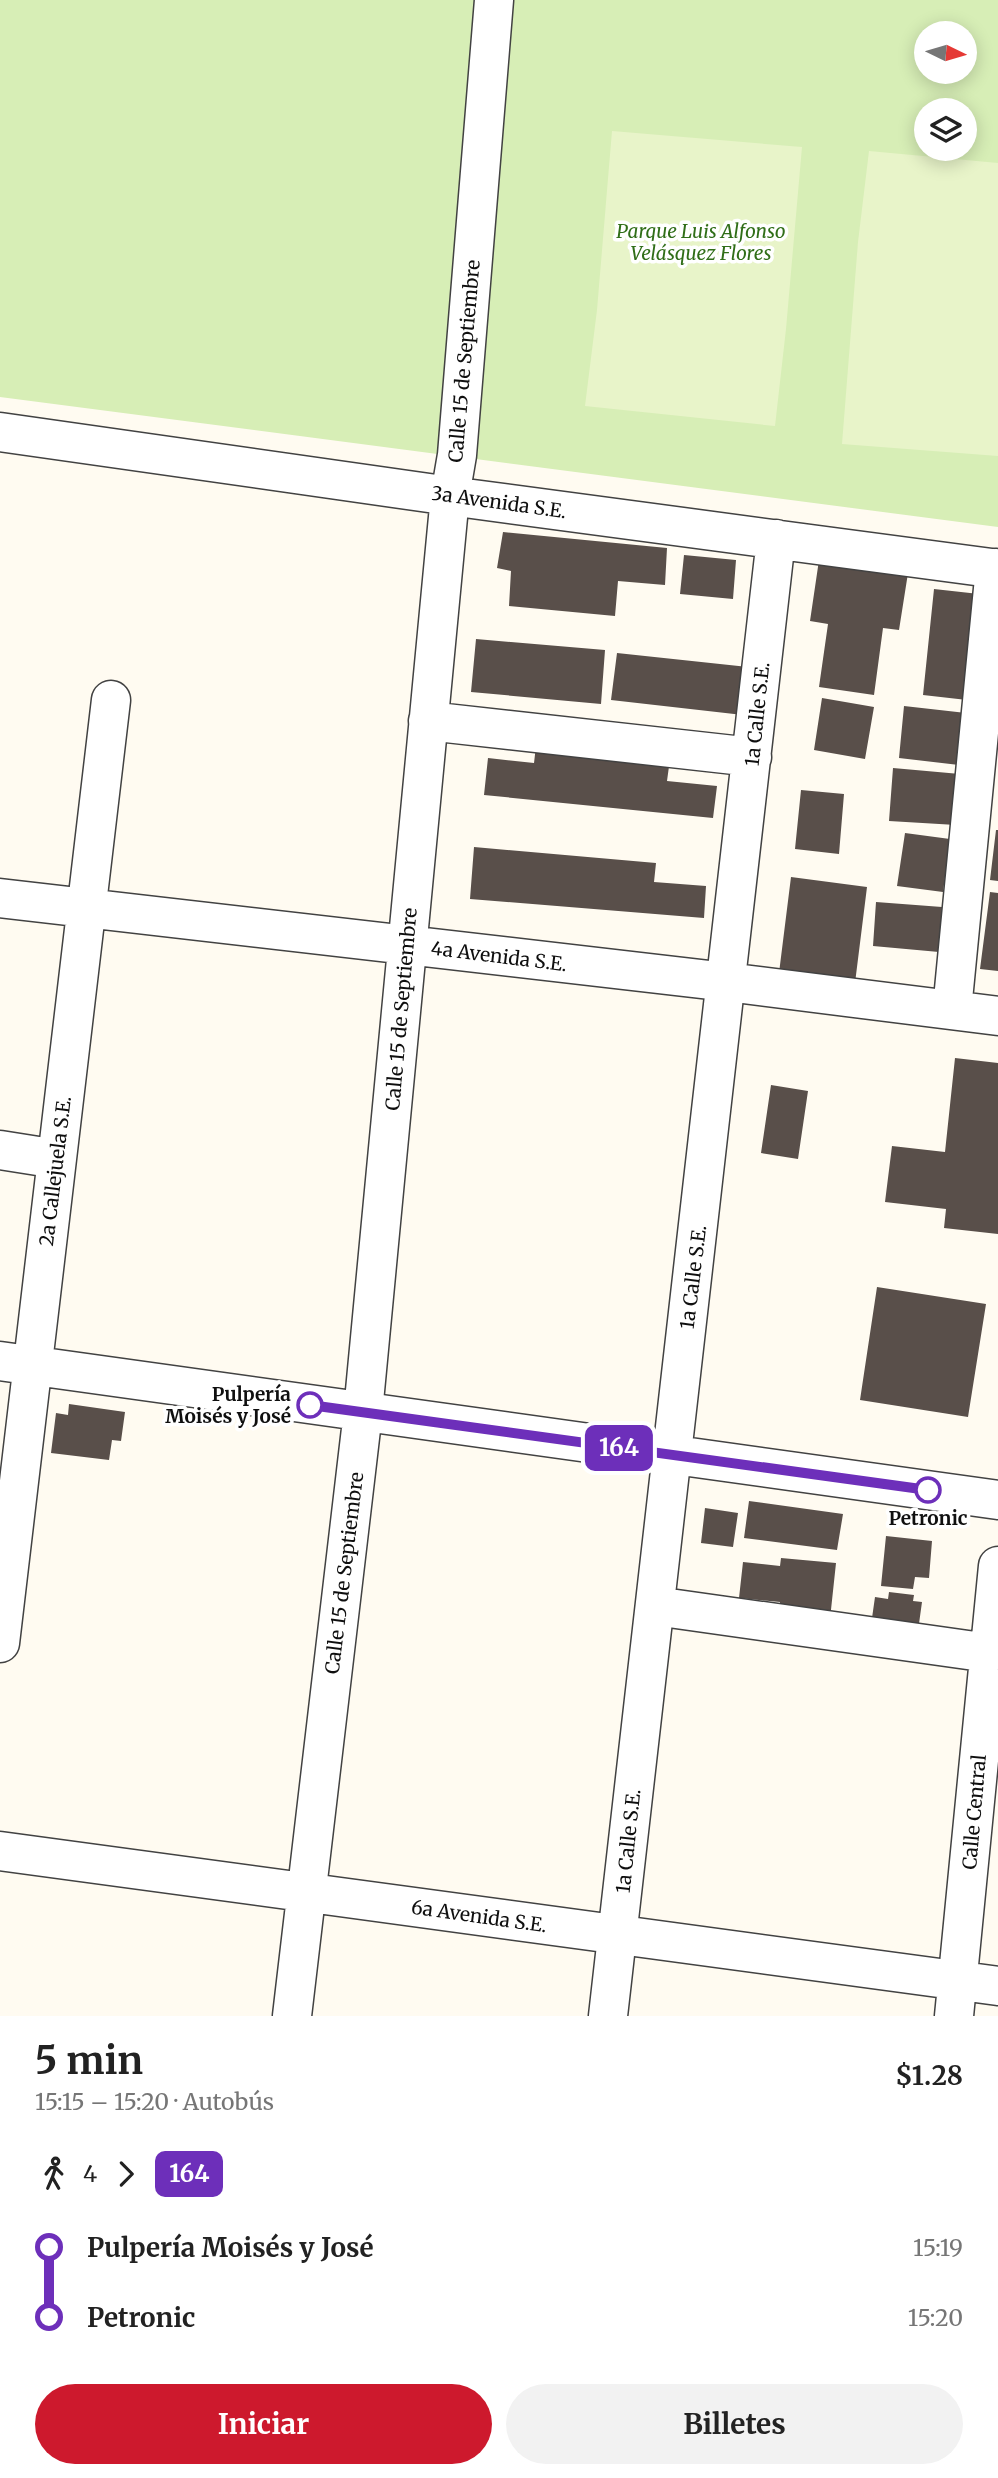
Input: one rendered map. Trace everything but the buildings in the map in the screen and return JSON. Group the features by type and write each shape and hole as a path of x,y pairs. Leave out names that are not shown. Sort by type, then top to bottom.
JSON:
{"street":[{"name":"Calle 15 de Septiembre","path":"292,2016 363,1412 450,496 457,455 494,0"},
{"name":"3a Avenida S.E.","path":"0,432 450,496 997,569"},
{"name":"1a Calle S.E.","path":"608,2016 776,538"},
{"path":"952,1010 987,774 997,569"},
{"name":"2a Callejuela S.E.","path":"0,1643 16,1364 57,1159 111,700"},
{"path":"428,721 752,757"},
{"name":"4a Avenida S.E.","path":"0,898 998,1016"},
{"path":"0,1150 57,1159"},
{"path":"16,1364 998,1500"},
{"name":"Calle Central","path":"956,1998 987,1796 989,1653 998,1566"},
{"path":"655,1606 989,1653"},
{"name":"6a Avenida S.E.","path":"0,1851 617,1934 956,1998 998,1986"}],"green space":[{"name":"Parque Luis Alfonso Velásquez Flores","path":"0,0 998,0 998,527 0,397"},
{"name":"Parque Luis Alfonso Velásquez Flores","path":"612,131 802,147 775,426 585,406 597,310"},
{"path":"869,151 914,155 914,161 998,163 998,456 842,444 858,242"}],"bus line":[{"name":"164","path":"310,1405 928,1490"}],"place":[{"name":"Pulpería Moisés y José","path":"310,1405"},
{"name":"Petronic","path":"928,1490"}]}
